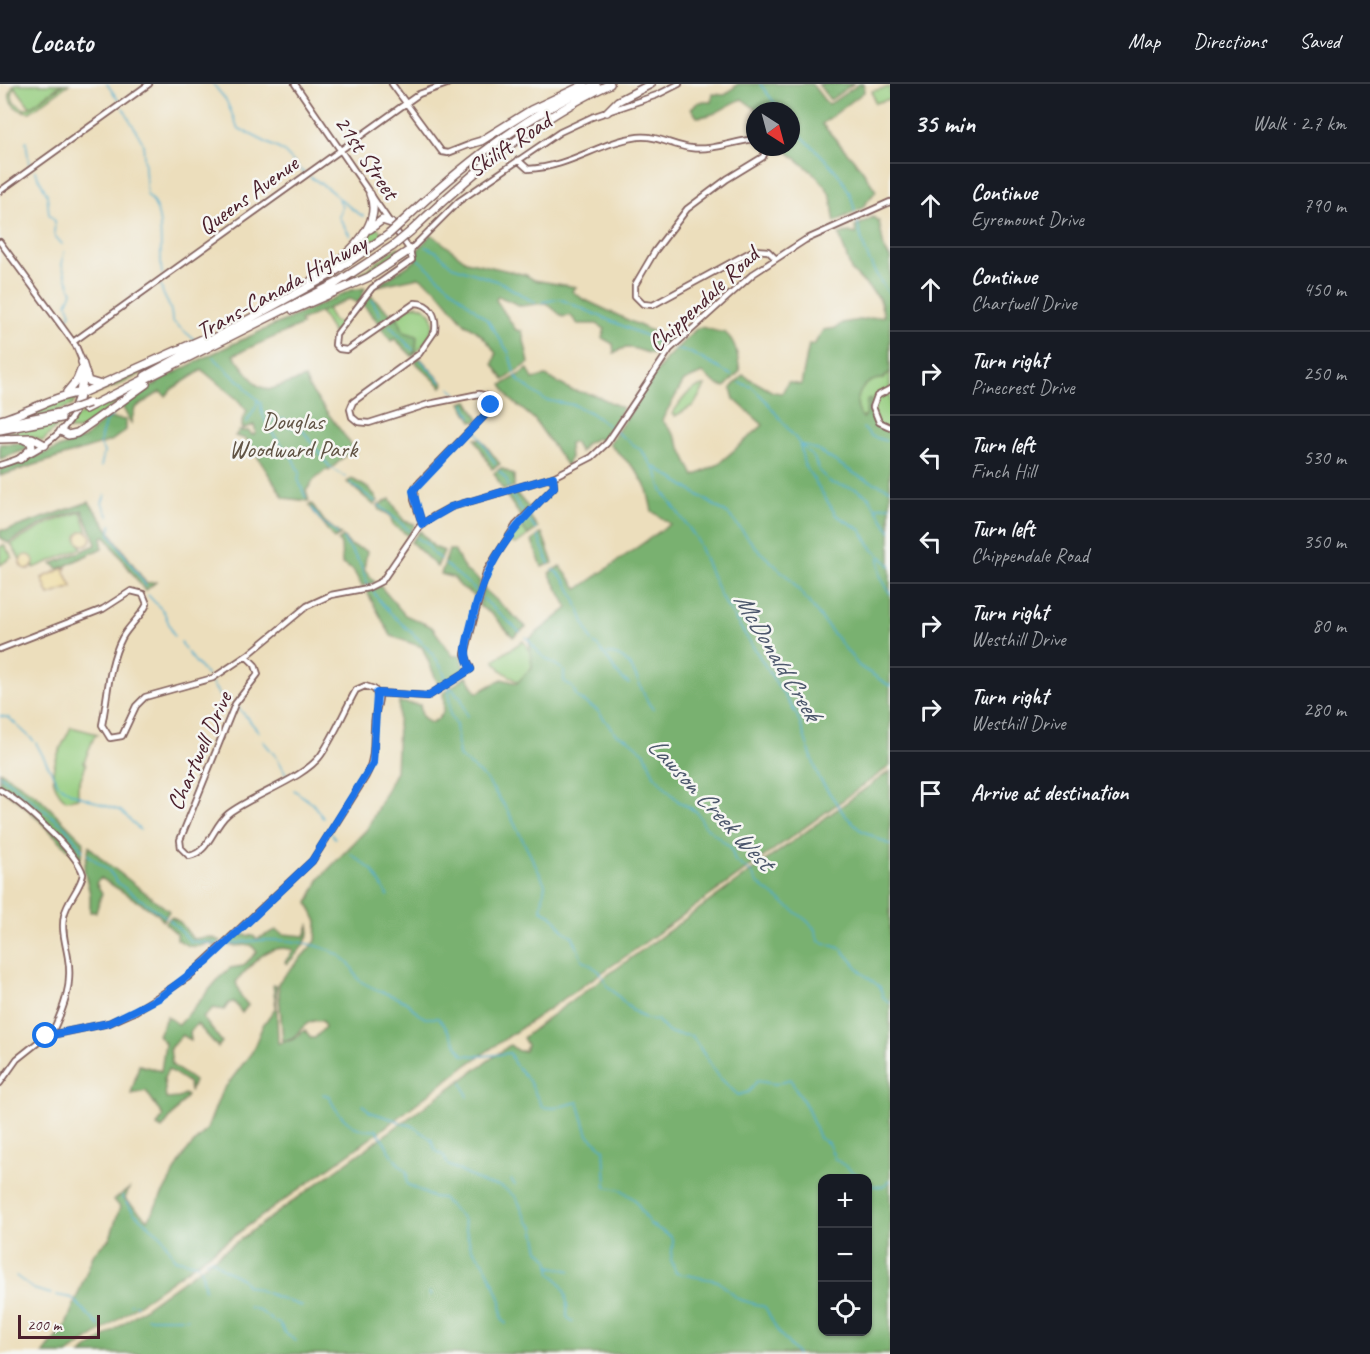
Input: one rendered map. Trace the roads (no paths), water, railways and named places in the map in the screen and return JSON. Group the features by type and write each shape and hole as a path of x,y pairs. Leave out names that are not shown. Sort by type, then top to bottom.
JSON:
{"highway":[{"path":"471,144 540,104 586,84"},
{"name":"Trans-Canada Highway","path":"87,406 339,270 388,234 455,172 490,145 544,110 596,84"},
{"name":"Trans-Canada Highway","path":"0,430 62,415 87,406 236,335 335,284 393,246 471,174 513,141 557,112 610,84"},
{"path":"608,112 620,99 651,84"},
{"path":"620,99 618,104 625,106"},
{"path":"348,253 374,217 374,205 370,194"},
{"path":"287,298 348,253 379,221 384,220 391,223"},
{"path":"236,335 354,285 387,267 410,250"},
{"path":"0,420 72,392 81,393 256,315"},
{"path":"61,431 68,435 77,433 156,377 189,358"},
{"path":"82,366 91,384 123,375"},
{"path":"57,398 75,383 82,366"},
{"name":"Trans-Canada Highway","path":"0,425 62,415"},
{"path":"0,440 35,438 45,445"},
{"path":"10,439 28,440 32,444 30,452 20,459"}],"street":[{"path":"0,191 149,84"},
{"name":"21st Street","path":"295,84 410,250"},
{"path":"392,84 444,153 471,144"},
{"name":"Queens Avenue","path":"73,342 406,103 426,90 447,84"},
{"name":"Skilift Road","path":"422,524 414,500 415,487 487,413 491,402 488,396 479,394 429,404 373,422 360,423 352,417 350,409 353,402 419,354 432,339 435,319 430,309 423,303 407,306 347,350 339,349 334,341 372,288 390,273 410,262 412,257 410,250 459,201 569,126 679,84"},
{"path":"518,160 528,169 568,163 615,143 643,137 695,149 746,140"},
{"path":"763,156 727,179 680,217 650,258 635,285 635,296 643,304 653,305 754,250 768,251 775,258"},
{"name":"Chippendale Road","path":"246,656 295,614 313,603 382,581 422,524 451,507 553,477 592,457 607,443 658,363 681,338 775,258 804,240 890,202"},
{"path":"0,242 73,342 82,366 81,393 76,409 61,431 45,445 20,459 0,465"},
{"path":"890,389 878,396 873,407 879,422 890,427"},
{"path":"0,1083 16,1059 51,1035 109,1023 159,998 207,961 312,861 373,763 377,693 428,696 471,669 465,654 486,572 516,525 554,487 553,477"},
{"name":"Chartwell Drive","path":"0,649 103,609 131,591 143,594 147,604 126,632 112,663 102,725 110,738 118,738 125,733 136,706 145,697 213,678 246,656 255,664 258,674 235,704 180,840 181,848 189,856 201,852 220,820 320,756 360,686 370,686 377,693"},
{"path":"0,790 48,830 76,861 82,874 80,885 64,915 62,930 69,980 63,1010 51,1035"}],"waterway":[{"path":"107,84 119,101"},
{"name":"McDonald Creek","path":"213,84 226,100 238,128 283,151 304,173"},
{"path":"760,84 774,102"},
{"path":"123,108 143,143 147,195 153,202 159,221 162,274"},
{"path":"800,134 838,174 852,198 855,212"},
{"path":"26,141 29,164"},
{"path":"35,171 47,194 49,214 55,221 54,235 62,244"},
{"name":"McDonald Creek","path":"310,177 363,216"},
{"path":"338,198 342,206 339,217 350,236"},
{"path":"857,220 869,260 890,295"},
{"path":"426,247 437,252 452,266 502,283 535,303"},
{"path":"64,252 62,265 72,292 67,303 71,313 66,320"},
{"name":"McDonald Creek","path":"418,259 488,321 509,353 514,372"},
{"path":"161,285 172,321 195,340"},
{"path":"542,302 560,299 667,345"},
{"path":"372,300 380,315"},
{"path":"390,326 413,350"},
{"path":"675,349 691,353 731,375"},
{"name":"Lawson Creek West","path":"213,357 240,382 244,383 246,389 261,403 267,424 300,472 298,479 306,498"},
{"path":"421,360 441,382"},
{"name":"McDonald Creek","path":"516,376 520,382 545,400 574,405 591,413 642,451 657,473 662,490 696,538 721,597 797,715 819,778 844,814 859,829 890,845"},
{"path":"740,383 752,387 766,401 800,444 817,450 860,477 890,489"},
{"path":"450,388 457,394"},
{"path":"247,422 257,405 257,399"},
{"path":"465,404 471,417"},
{"path":"101,467 104,452 100,444 101,436 106,421 115,412"},
{"name":"Lawson Creek West","path":"268,421 285,419 290,427 301,428 329,466 345,477"},
{"path":"863,428 871,436 886,441"},
{"path":"477,432 495,464"},
{"path":"800,445 804,464 836,515 861,530 873,550 879,555 880,575 890,594"},
{"path":"801,445 814,458 819,471 831,483 856,489 869,497 890,531"},
{"name":"McDonald Creek","path":"655,467 729,515 758,550 790,579 859,666 890,686"},
{"path":"499,471 507,480 508,488"},
{"name":"Lawson Creek West","path":"350,483 376,502"},
{"path":"511,494 524,513"},
{"path":"105,495 102,503 109,517"},
{"name":"Lawson Creek West","path":"379,505 410,531"},
{"path":"877,507 890,506"},
{"path":"312,508 321,521 338,534"},
{"path":"527,517 536,530"},
{"path":"111,525 110,534 146,586"},
{"path":"538,536 549,564"},
{"name":"Lawson Creek West","path":"417,538 428,545 433,554 441,559"},
{"path":"343,539 360,563 368,585"},
{"path":"881,556 890,566"},
{"name":"Lawson Creek West","path":"445,564 478,592"},
{"path":"553,570 560,575 571,591 592,641"},
{"path":"373,591 391,614 434,656 447,682"},
{"path":"148,595 164,612 174,636"},
{"name":"Lawson Creek West","path":"482,598 520,632"},
{"name":"Lawson Creek West","path":"526,637 541,655 562,669"},
{"path":"181,642 185,649"},
{"path":"594,643 629,684"},
{"path":"187,652 207,676"},
{"path":"607,654 617,655 630,666 653,709"},
{"name":"Lawson Creek West","path":"564,671 564,681 573,688 577,697 597,710 616,734 628,739 645,753 654,775 678,801 697,812 704,825 731,848 735,861 752,873 757,883 806,920 814,928 819,941 842,949 862,973 880,987 883,997 890,1003"},
{"path":"212,684 220,696 230,700"},
{"path":"448,685 461,698 467,716"},
{"path":"449,686 450,714 456,725 459,756 486,779 508,811 545,884 541,910 553,916 564,931 573,937 582,959 600,972 607,985 632,1010 646,1019 657,1020 669,1033 692,1036 719,1077 738,1095 749,1092 757,1081 775,1084 790,1079 808,1109 819,1138 828,1143 835,1159 856,1174"},
{"path":"237,706 259,732"},
{"path":"0,716 9,718 34,741"},
{"path":"263,741 278,759 286,774"},
{"path":"36,743 58,784 71,793 96,802"},
{"path":"0,775 65,827 83,851"},
{"path":"294,790 313,804 323,818"},
{"path":"98,803 121,811 140,830"},
{"path":"332,834 335,838"},
{"path":"87,854 109,871 119,884 166,917"},
{"path":"351,854 372,870 388,896"},
{"path":"169,919 190,941 218,944"},
{"path":"225,946 271,940 306,943 322,948 348,962 360,981 404,1001 425,1018 438,1018 449,1031 463,1055 484,1056 510,1053 514,1063 529,1081 542,1107 554,1108 578,1102 588,1135 604,1149 606,1187 622,1190 635,1200 650,1224 670,1236 673,1241 671,1260 676,1273 718,1281 738,1299 765,1307 777,1330 797,1354"},
{"path":"462,1082 468,1097"},
{"path":"323,1094 329,1096 335,1108 349,1123 360,1129 377,1130 396,1161 407,1172 407,1184 432,1197 442,1198 463,1219 471,1248 484,1263 495,1286 501,1301 502,1318 506,1324"},
{"path":"363,1105 370,1112 401,1122"},
{"path":"403,1124 411,1125 431,1139 435,1150 444,1156 448,1165 486,1184 500,1186 516,1197 528,1222 534,1227 539,1250 548,1259 551,1273 563,1288 567,1317 573,1322"},
{"path":"511,1180 515,1185"},
{"path":"872,1186 883,1187 890,1180"},
{"path":"122,1196 124,1200"},
{"path":"126,1202 134,1213 161,1235 175,1259 199,1265"},
{"path":"206,1261 212,1259 225,1270 242,1279 246,1285 285,1300"},
{"path":"549,1266 571,1271"},
{"path":"201,1268 205,1290"},
{"path":"16,1276 33,1289 51,1294"},
{"path":"56,1295 72,1298 99,1326"},
{"path":"287,1301 302,1306"},
{"path":"249,1307 259,1310 273,1321"},
{"path":"147,1318 182,1318"},
{"path":"275,1322 280,1324 285,1333 296,1341"}],"park label":[{"name":"Douglas Woodward Park","path":"293,435"}]}
